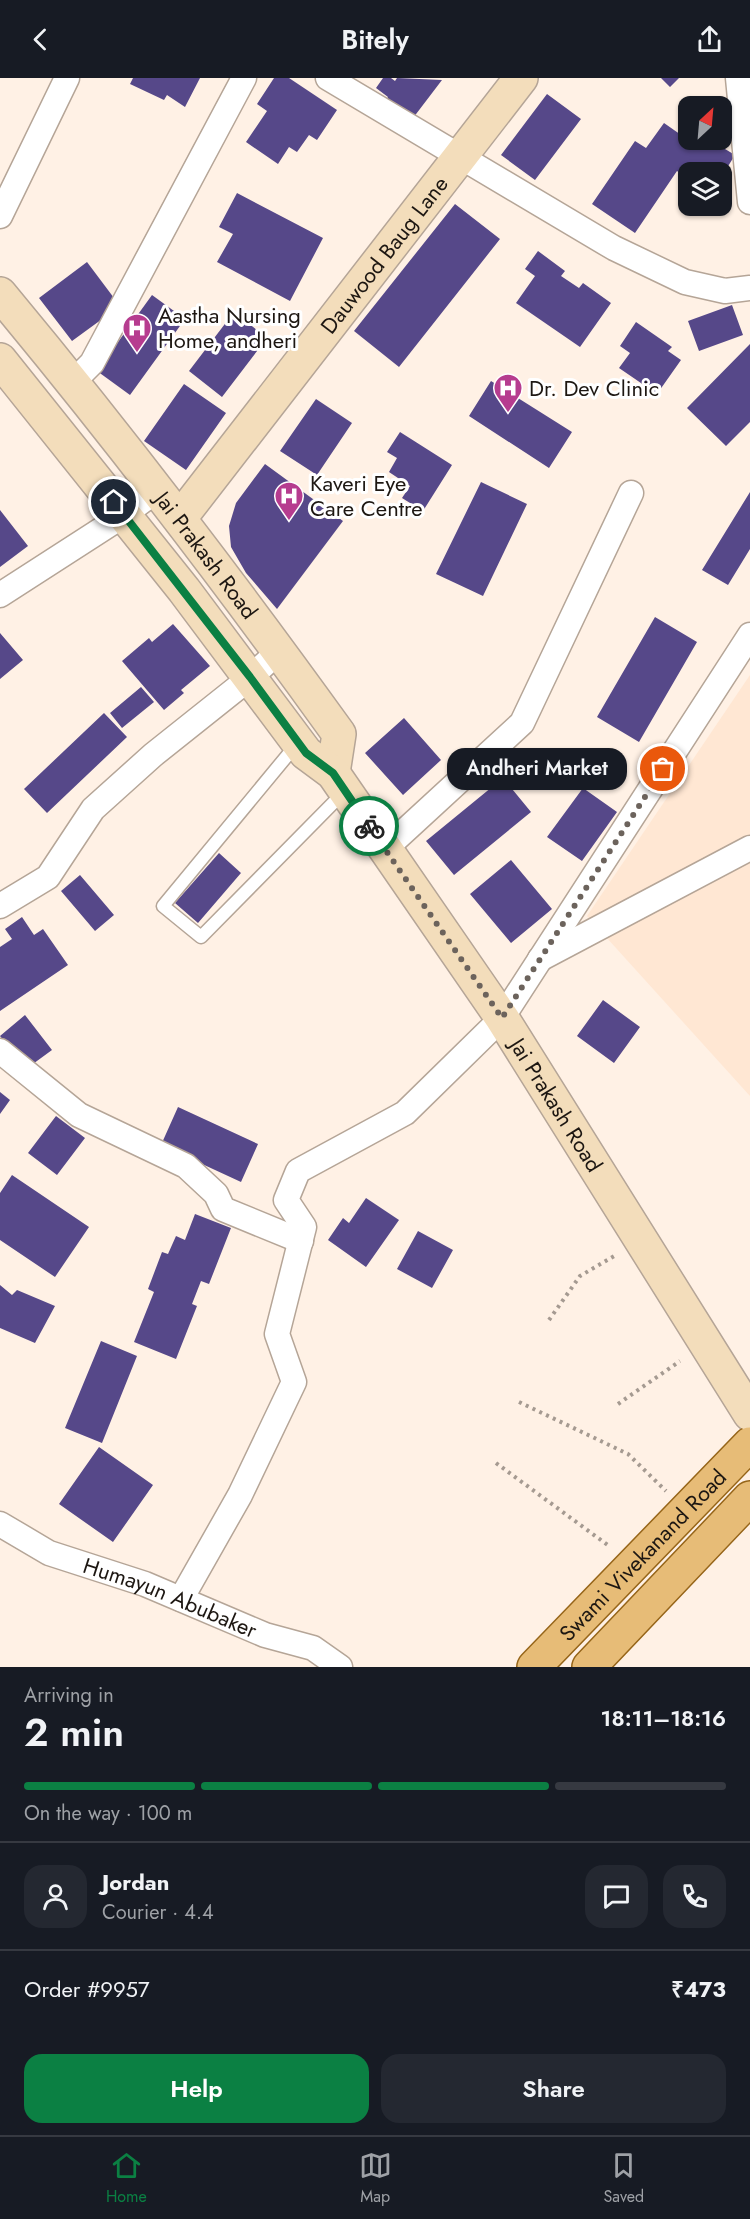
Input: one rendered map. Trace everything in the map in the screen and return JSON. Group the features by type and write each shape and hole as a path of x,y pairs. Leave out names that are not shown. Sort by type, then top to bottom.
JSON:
{"main road":[{"name":"Dauwood Baug Lane","path":"180,518 521,78"},
{"name":"Jai Prakash Road","path":"0,294 73,381 180,518 339,734 339,782"},
{"name":"Jai Prakash Road","path":"0,360 124,514 306,753 339,782 502,1018 750,1414"},
{"name":"Swami Vivekanand Road","path":"534,1667 750,1444"},
{"name":"Swami Vivekanand Road","path":"589,1667 750,1498"}],"street":[{"path":"0,216 68,78"},
{"path":"73,381 92,363 244,78"},
{"path":"328,78 614,248 685,282 725,291 750,288"},
{"path":"738,78 750,202"},
{"path":"0,595 124,514 157,489"},
{"path":"385,849 522,723 631,493"},
{"path":"181,1599 240,1495 294,1382 277,1334 304,1227 286,1200 298,1171 405,1113 502,1018 750,635"},
{"path":"0,906 48,877 93,809 153,754 279,651"},
{"path":"538,960 750,848"},
{"path":"0,1051 79,1115 186,1166 216,1194 223,1209 301,1241"},
{"name":"Humayun Abubaker","path":"0,1524 49,1553 145,1584 265,1635 313,1648 340,1667"}],"lane":[{"path":"298,742 163,906 201,937 339,782"}],"path":[{"path":"549,1320 580,1276 620,1252"},
{"path":"618,1404 706,1343"},
{"path":"519,1402 628,1454 686,1510"},
{"path":"496,1463 634,1564"}],"shaded area":[{"path":"750,675 750,1096 587,916"}],"building":[{"path":"133,78 200,78 185,107 167,95 164,100 130,84"},
{"path":"274,78 289,78 337,110 317,140 309,135 297,152 289,147 278,164 246,142 267,111 257,104"},
{"path":"383,78 391,78 395,81 397,78 442,80 410,122 384,103 388,97 376,88"},
{"path":"661,78 679,78 670,87"},
{"path":"547,94 581,119 535,180 501,155"},
{"path":"664,123 678,133 678,150 727,150 735,155 731,162 678,162 678,172 635,233 592,204 635,141 646,148"},
{"path":"237,193 323,238 290,301 217,262 233,234 219,227"},
{"path":"455,204 500,239 399,367 354,331"},
{"path":"538,251 565,271 561,276 579,288 583,283 611,303 580,347 516,303 535,276 525,269"},
{"path":"87,262 120,306 72,341 39,298"},
{"path":"152,295 185,319 130,395 97,371"},
{"path":"732,305 743,335 699,351 688,321"},
{"path":"234,312 267,338 222,397 189,371"},
{"path":"636,322 672,347 668,351 681,360 657,394 619,368 630,353 620,346"},
{"path":"750,344 750,422 726,446 687,408"},
{"path":"491,381 572,432 549,468 469,416"},
{"path":"184,384 226,413 186,470 144,441"},
{"path":"316,399 352,423 317,475 280,451"},
{"path":"400,432 452,465 423,511 402,498 410,486 389,472 397,458 387,452"},
{"path":"265,464 343,521 277,609 246,573 231,547 229,526 236,503"},
{"path":"481,482 527,504 483,596 436,574"},
{"path":"750,492 750,549 728,585 702,570"},
{"path":"0,510 28,546 0,567"},
{"path":"655,617 697,642 639,742 597,717"},
{"path":"173,624 210,666 181,690 184,693 164,710 122,661 149,638 152,642"},
{"path":"0,633 23,660 0,679"},
{"path":"141,687 154,702 122,728 110,713"},
{"path":"104,713 127,737 47,813 24,789"},
{"path":"404,718 441,760 403,795 365,753"},
{"path":"503,778 531,812 454,875 426,841"},
{"path":"583,788 617,812 582,861 547,837"},
{"path":"219,853 241,873 198,923 175,903"},
{"path":"511,860 552,909 511,943 470,894"},
{"path":"80,875 114,915 95,931 61,891"},
{"path":"22,917 34,935 43,929 68,965 0,1011 0,947 12,939 5,929"},
{"path":"603,1000 640,1027 614,1063 577,1036"},
{"path":"25,1015 52,1050 26,1069 0,1036"},
{"path":"0,1092 10,1100 0,1114"},
{"path":"178,1107 258,1144 241,1182 161,1145"},
{"path":"56,1116 85,1138 57,1175 28,1153"},
{"path":"12,1175 89,1227 55,1277 0,1240 0,1193"},
{"path":"366,1198 399,1220 366,1267 328,1240 343,1218 349,1223"},
{"path":"195,1214 231,1228 209,1284 201,1281 192,1304 197,1306 176,1359 134,1342 154,1292 148,1289 162,1252 168,1254 176,1236 185,1240"},
{"path":"418,1231 453,1250 432,1288 397,1269"},
{"path":"0,1285 12,1295 17,1290 55,1306 35,1343 0,1328"},
{"path":"101,1341 137,1356 102,1443 65,1428"},
{"path":"99,1447 153,1485 113,1542 59,1504"}],"way so far":[{"path":"369,826 502,1018 663,769"}],"place":[{"name":"Aastha Nursing Home, andheri","path":"137,354"},
{"name":"Dr. Dev Clinic","path":"508,414"},
{"name":"Kaveri Eye Care Centre","path":"289,522"},
{"name":"Andheri Market","path":"663,769"}],"route":[{"path":"114,502 184,590 306,753 333,773 369,826"}]}
